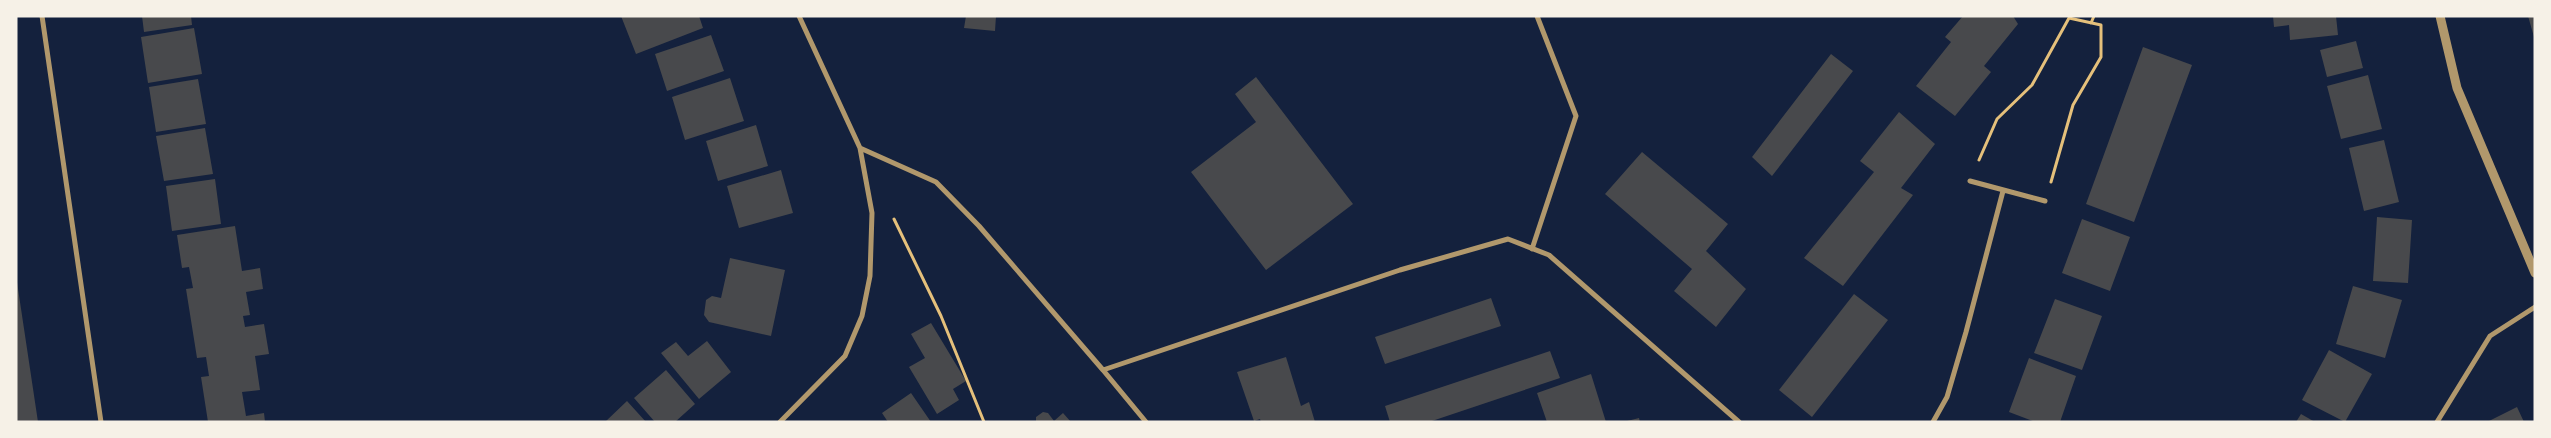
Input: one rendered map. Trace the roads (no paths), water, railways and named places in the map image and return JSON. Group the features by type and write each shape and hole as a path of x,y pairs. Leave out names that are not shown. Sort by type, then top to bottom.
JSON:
{"street":[{"path":"42,16 101,422"},
{"path":"780,422 845,356 862,316 870,276 872,213 860,148 799,16"},
{"path":"1532,249 1576,116 1538,16"},
{"path":"2440,16 2457,88 2535,273"},
{"path":"860,148 936,182 979,226 1146,422"},
{"path":"1970,181 2045,202"},
{"path":"1933,422 1947,397 2003,191"},
{"path":"1102,370 1400,270 1508,239 1549,255 1739,422"},
{"path":"2438,422 2490,336 2535,307"}]}
